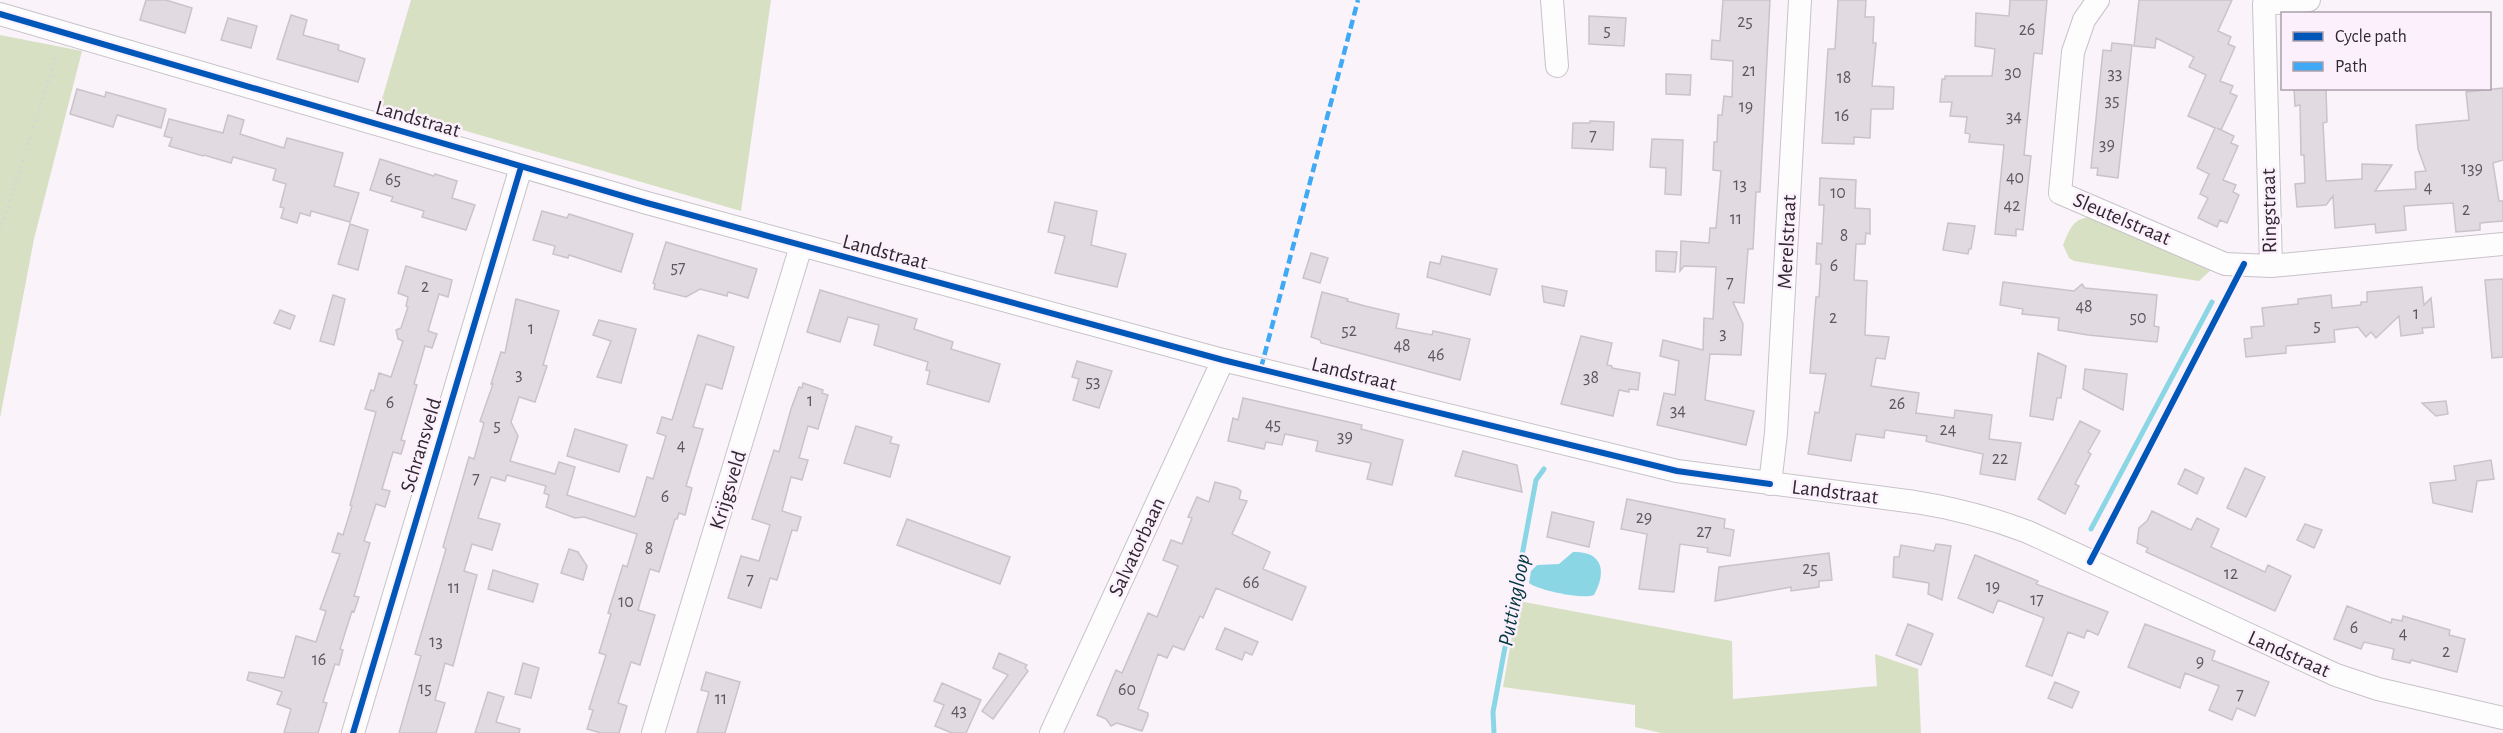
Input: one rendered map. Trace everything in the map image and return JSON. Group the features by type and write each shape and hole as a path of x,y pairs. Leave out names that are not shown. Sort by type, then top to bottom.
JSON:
{"street":[{"path":"1552,0 1557,66"},
{"name":"Merelstraat","path":"1770,484 1776,433 1800,0"},
{"name":"Sleutelstraat","path":"2098,0 2084,20 2073,52 2061,193 2225,264 2271,266"},
{"name":"Ringstraat","path":"2309,0 2264,4 2271,266 2503,244"},
{"name":"Landstraat","path":"0,14 521,167 801,246 1223,360 1677,471 1947,507 1994,519 2028,532 2336,675 2379,689 2503,718"},
{"name":"Schransveld","path":"353,733 521,167"},
{"name":"Krijgsveld","path":"653,733 801,246"},
{"name":"Salvatorbaan","path":"1051,733 1223,360"}],"path":[{"path":"0,230 65,33"}],"green space":[{"path":"411,0 771,0 741,211 380,106"},
{"path":"0,35 82,51 34,239 0,418"},
{"path":"2093,217 2212,269 2199,281 2074,261 2069,258 2063,245 2065,239 2073,225 2081,219"},
{"path":"1518,601 1732,641 1733,699 1877,686 1875,654 1918,669 1921,733 1661,733 1635,727 1635,705 1503,687"}],"water":[{"path":"1573,552 1591,555 1600,564 1600,578 1594,595 1561,594 1529,583 1531,571 1537,565 1559,564"}],"building":[{"path":"146,0 166,0 192,8 185,33 140,20"},
{"path":"1723,0 1770,0 1760,192 1756,192 1753,249 1748,249 1744,303 1733,302 1743,324 1741,355 1710,354 1705,400 1754,411 1746,445 1657,425 1664,393 1675,395 1679,361 1660,356 1663,340 1703,350 1704,318 1713,319 1716,267 1684,266 1680,271 1681,241 1709,243 1710,228 1716,228 1721,171 1713,170 1714,142 1717,142 1718,115 1722,115 1724,96 1732,97 1733,61 1711,59 1712,40 1720,41"},
{"path":"1838,0 1866,0 1865,17 1874,17 1873,43 1876,43 1872,86 1894,87 1893,109 1871,109 1870,138 1854,137 1854,144 1822,143 1828,49 1835,49"},
{"path":"2010,0 2047,0 2042,54 2034,53 2024,155 2031,156 2023,230 2016,229 2016,236 1995,234 2004,145 1969,142 1970,134 1965,133 1967,117 1950,116 1952,102 1940,102 1942,79 1945,79 1945,76 1992,76 1995,49 1975,46 1976,13 2009,16"},
{"path":"2139,0 2232,0 2218,31 2231,37 2228,44 2235,47 2220,81 2233,86 2230,93 2237,96 2221,130 2234,136 2231,143 2238,146 2223,180 2236,185 2233,192 2239,195 2227,223 2220,220 2217,227 2198,218 2208,198 2200,194 2209,174 2197,168 2215,128 2188,116 2206,75 2189,67 2194,57 2156,38 2155,48 2134,46"},
{"path":"291,15 307,20 303,35 339,45 338,50 365,59 358,82 277,59"},
{"path":"1589,16 1626,18 1624,46 1589,44"},
{"path":"228,18 257,26 251,48 221,40"},
{"path":"2112,43 2132,45 2118,178 2097,175 2098,168 2091,168 2103,50 2111,51"},
{"path":"1666,74 1691,75 1690,95 1666,94"},
{"path":"2503,88 2503,160 2493,163 2499,201 2503,201 2503,221 2480,223 2480,230 2456,232 2453,203 2404,206 2406,230 2376,233 2375,224 2335,228 2333,196 2326,205 2297,207 2295,184 2305,183 2304,155 2301,155 2300,105 2295,106 2294,90 2326,90 2327,122 2323,123 2326,181 2362,179 2362,164 2392,165 2375,191 2416,189 2415,172 2426,171 2418,149 2416,125 2469,120 2466,92"},
{"path":"77,89 105,97 106,92 166,109 161,128 117,115 113,127 70,114"},
{"path":"228,115 244,120 240,134 284,148 287,138 343,153 334,186 359,193 350,222 311,211 310,216 300,213 297,223 281,218 284,208 280,207 286,184 273,180 276,169 233,157 231,163 169,146 172,138 164,136 169,119 223,133"},
{"path":"1590,121 1614,122 1613,150 1572,148 1573,123 1590,123"},
{"path":"1652,139 1683,140 1681,195 1665,194 1666,168 1650,167"},
{"path":"380,159 457,181 452,198 475,205 466,230 422,217 424,211 391,201 393,197 370,190"},
{"path":"1820,178 1856,180 1855,208 1870,209 1870,234 1866,233 1865,244 1856,244 1854,280 1867,281 1865,335 1889,337 1885,359 1876,358 1871,386 1919,393 1916,413 1954,418 1955,410 1992,415 1989,439 2021,443 2015,480 1980,474 1983,454 1929,442 1926,441 1927,436 1885,430 1884,438 1856,434 1851,461 1808,454 1815,412 1819,413 1826,374 1810,373 1821,264 1816,264 1817,243 1822,244 1824,205 1819,205"},
{"path":"1055,202 1097,211 1091,245 1126,254 1117,287 1055,273 1065,236 1048,232"},
{"path":"542,211 567,218 569,214 633,234 621,272 569,255 568,258 553,254 555,246 533,240"},
{"path":"1948,223 1975,226 1968,254 1943,250"},
{"path":"350,224 368,230 358,270 338,264"},
{"path":"666,242 757,269 748,298 728,292 727,296 700,289 686,297 654,289 655,284 653,283"},
{"path":"1656,251 1677,252 1675,272 1656,271"},
{"path":"1311,253 1328,258 1320,283 1303,278"},
{"path":"1442,256 1497,269 1490,295 1427,277 1430,262 1440,264"},
{"path":"406,266 452,280 448,297 439,294 428,331 437,334 432,348 425,346 414,384 417,385 401,440 405,441 401,454 393,452 382,489 390,491 385,507 376,504 364,541 370,543 354,596 359,597 340,649 343,650 339,665 335,664 323,702 327,703 318,733 284,733 291,709 277,704 282,692 247,680 249,672 284,678 296,636 316,642 326,611 320,609 340,554 332,552 338,533 343,535 376,412 365,409 371,390 374,391 379,373 391,377 403,341 398,339 396,330 401,328 408,307 406,306 408,297 398,293"},
{"path":"2503,279 2503,357 2492,358 2485,280"},
{"path":"2003,282 2074,291 2082,284 2085,288 2157,295 2154,326 2159,327 2157,342 2058,330 2059,318 2022,314 2023,309 2000,305"},
{"path":"1542,286 1567,291 1564,306 1544,302"},
{"path":"2422,287 2424,305 2431,298 2434,327 2422,328 2423,333 2401,336 2399,316 2376,338 2371,332 2366,337 2358,327 2334,330 2335,342 2286,346 2286,353 2246,357 2244,339 2252,338 2251,327 2264,326 2262,308 2298,304 2298,299 2331,295 2332,308 2361,305 2361,302 2367,302 2367,292"},
{"path":"820,290 917,319 914,329 953,342 951,349 1000,364 989,402 927,384 930,371 926,370 928,362 874,345 879,325 848,317 840,342 807,332"},
{"path":"1322,292 1399,314 1396,328 1432,335 1433,331 1470,339 1460,380 1321,343 1320,340 1311,337"},
{"path":"333,295 345,299 334,345 320,341"},
{"path":"516,299 559,311 543,365 547,366 535,402 519,397 511,422 518,436 510,461 555,474 559,462 575,467 567,495 635,517 647,477 653,479 666,436 657,433 662,417 672,420 698,335 734,347 722,389 706,384 693,427 703,429 686,486 692,488 685,515 679,513 675,519 659,572 650,569 638,610 655,615 640,665 631,662 618,703 627,706 619,733 601,733 587,729 593,710 589,709 606,655 599,653 611,614 608,613 623,565 627,567 637,534 584,517 575,518 546,507 549,495 544,493 546,486 507,475 505,481 491,477 478,518 500,524 492,550 472,544 464,571 477,575 453,666 445,663 435,700 445,703 436,733 399,733 421,656 415,654 446,549 443,547 469,457 474,459 484,423 480,421 501,352 505,353"},
{"path":"280,310 295,316 290,329 274,323"},
{"path":"599,320 636,329 621,383 597,377 611,341 593,335"},
{"path":"1581,336 1612,343 1607,365 1640,373 1638,390 1629,389 1629,392 1619,390 1613,416 1561,404"},
{"path":"2038,353 2066,366 2061,398 2057,398 2053,420 2030,416"},
{"path":"1077,361 1112,371 1099,408 1073,400 1079,379 1072,377"},
{"path":"2085,369 2127,374 2123,410 2083,389"},
{"path":"803,383 823,390 822,393 828,395 818,429 808,426 799,458 808,460 802,480 791,477 782,511 801,517 797,531 792,530 777,580 770,578 761,608 728,598 741,556 759,561 770,525 752,519 774,450 779,452 791,409 799,387 802,388"},
{"path":"1243,398 1362,425 1361,429 1403,440 1392,485 1367,479 1371,463 1316,451 1318,441 1285,434 1282,445 1266,442 1264,449 1228,441 1233,418 1238,420"},
{"path":"2446,401 2448,414 2436,416 2422,403"},
{"path":"2080,421 2100,431 2088,452 2091,454 2075,484 2079,486 2065,514 2038,499"},
{"path":"856,426 892,437 890,443 899,445 890,477 844,463"},
{"path":"575,429 627,445 619,472 567,456"},
{"path":"1463,451 1517,465 1522,492 1455,476"},
{"path":"2491,460 2494,479 2477,481 2472,512 2433,503 2430,483 2456,480 2454,466"},
{"path":"2245,468 2265,477 2246,517 2227,508"},
{"path":"2185,469 2204,478 2197,494 2178,484"},
{"path":"1215,482 1237,488 1241,491 1239,499 1247,501 1232,534 1270,552 1263,569 1306,587 1292,620 1216,588 1203,618 1200,616 1184,650 1173,646 1167,658 1158,654 1138,709 1148,713 1142,731 1117,723 1111,726 1106,719 1097,715 1116,670 1122,673 1148,613 1157,617 1178,566 1163,560 1171,540 1182,544 1192,518 1188,517 1197,497 1209,502"},
{"path":"1627,499 1725,519 1724,528 1734,530 1730,556 1707,552 1708,548 1680,544 1674,592 1639,589 1647,534 1621,529"},
{"path":"2152,511 2191,530 2197,518 2219,529 2211,547 2265,572 2268,565 2291,576 2275,611 2146,552 2148,548 2137,543 2139,528 2147,521"},
{"path":"1552,512 1594,522 1589,547 1547,537"},
{"path":"907,519 1010,557 1000,584 897,545"},
{"path":"2305,524 2322,530 2314,548 2297,540"},
{"path":"1936,544 1951,546 1942,600 1928,594 1929,583 1893,577 1894,557 1899,557 1901,545 1934,551"},
{"path":"569,549 578,552 587,566 583,580 561,573"},
{"path":"1829,553 1832,580 1819,581 1819,587 1791,591 1791,587 1715,601 1719,567"},
{"path":"1975,555 2038,581 2036,584 2108,612 2098,635 2087,630 2084,638 2068,632 2052,676 2026,666 2044,618 1998,600 1993,613 1958,598"},
{"path":"493,570 538,584 533,602 488,589"},
{"path":"2347,606 2391,623 2392,619 2402,621 2403,616 2450,630 2449,635 2465,639 2457,672 2411,660 2410,663 2392,659 2394,649 2364,642 2361,649 2334,639"},
{"path":"1908,624 1933,634 1921,665 1896,655"},
{"path":"2145,624 2215,651 2212,660 2269,682 2255,716 2237,708 2232,720 2209,710 2219,686 2185,673 2180,688 2128,667"},
{"path":"1225,628 1258,642 1252,655 1245,652 1242,660 1216,649"},
{"path":"999,653 1027,665 1025,668 1028,671 993,719 982,711 1008,675 993,668"},
{"path":"523,663 539,668 531,698 515,694"},
{"path":"706,672 740,682 725,733 697,733 709,692 701,690"},
{"path":"2055,682 2079,692 2072,708 2048,698"},
{"path":"942,683 981,700 966,733 952,733 935,726 944,705 934,701"},
{"path":"488,692 504,697 496,722 520,729 519,733 475,733"}],"waterway":[{"name":"Puttingloop","path":"2091,529 2212,302"},
{"name":"Puttingloop","path":"1494,733 1493,712 1536,480 1544,469"}],"marked path":[{"path":"1261,368 1358,0"}],"cycle path":[{"path":"0,14 647,203 1223,360 1677,471 1770,484"},
{"path":"353,733 521,167"},
{"path":"2090,562 2244,264"}]}
